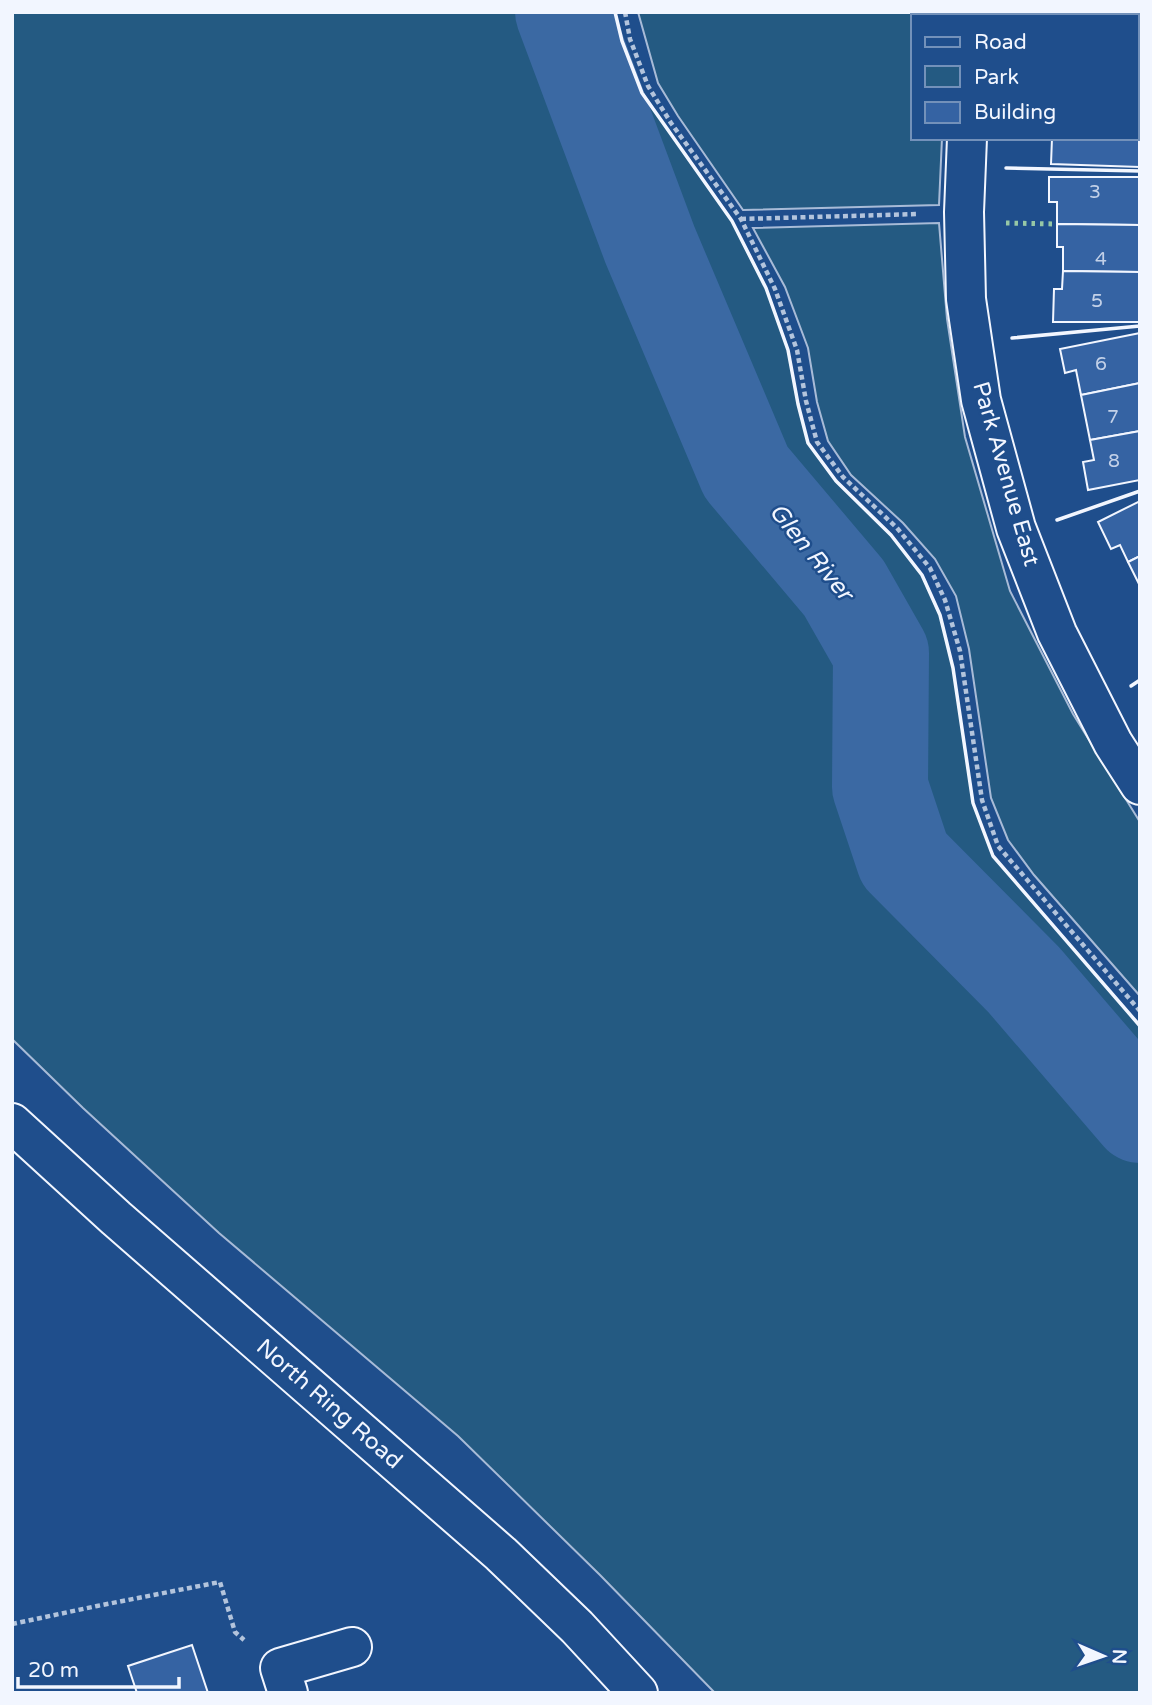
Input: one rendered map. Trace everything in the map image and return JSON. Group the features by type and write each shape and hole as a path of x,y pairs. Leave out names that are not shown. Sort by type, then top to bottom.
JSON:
{"main road":[{"name":"Park Avenue East","path":"967,140 964,212 966,299 981,400 1016,528 1057,633 1113,743 1140,785"},
{"name":"North Ring Road","path":"12,1123 116,1218 501,1554 577,1627 638,1693"},
{"path":"284,1680 352,1647"}],"path":[{"path":"625,12 630,38 648,86 671,123 741,219 775,289 797,350 817,442 843,477 897,528 930,568 945,600 960,651 982,800 998,846 1140,1011"},
{"path":"741,219 925,214"},
{"path":"12,1624 220,1582 235,1632 284,1680"}],"green space":[{"path":"12,12 615,12 622,41 642,93 732,221 766,288 788,350 808,443 836,481 891,535 922,575 940,615 953,668 973,803 993,856 1140,1026 1140,1693 715,1693 600,1575 458,1436 219,1233 12,1039"},
{"path":"638,12 952,12 911,14 911,140 942,140 939,205 743,210 658,83"},
{"path":"939,223 947,319 965,437 1010,591 1073,714 1140,822 1140,996 1034,875 1008,840 991,798 969,649 956,596 935,559 903,523 851,475 828,441 817,402 808,348 785,287 753,228"}],"building":[{"path":"1138,65 1140,65 1138,117"},
{"path":"1140,117 1140,167 1051,164 1052,140 1138,140"},
{"path":"1049,177 1140,177 1140,225 1057,224 1057,202 1049,202"},
{"path":"1057,224 1140,225 1140,272 1063,271 1063,247 1057,247"},
{"path":"1063,271 1140,272 1140,322 1053,322 1054,289 1062,289"},
{"path":"1140,333 1140,383 1081,395 1076,370 1065,373 1060,349"},
{"path":"1140,383 1140,431 1090,440 1081,395"},
{"path":"1140,431 1140,480 1088,490 1083,462 1094,460 1090,440"},
{"path":"1140,501 1140,556 1128,562 1120,545 1111,549 1098,522"},
{"path":"1140,556 1140,586 1128,562"},
{"path":"192,1645 208,1693 137,1693 128,1666"}],"waterway":[{"name":"Glen River","path":"563,12 650,245 746,472 844,588 881,653 880,787 904,859 1024,980 1140,1115"}],"hedge":[{"path":"1006,223 1057,224"}],"wall":[{"path":"615,12 622,41 642,93 732,221 766,288 788,350 808,443 836,481 891,535 922,575 940,615 953,668 973,803 993,856 1140,1026"},
{"path":"1006,168 1140,171"},
{"path":"1012,338 1140,326"},
{"path":"1057,520 1140,491"},
{"path":"1131,686 1140,680"}]}
